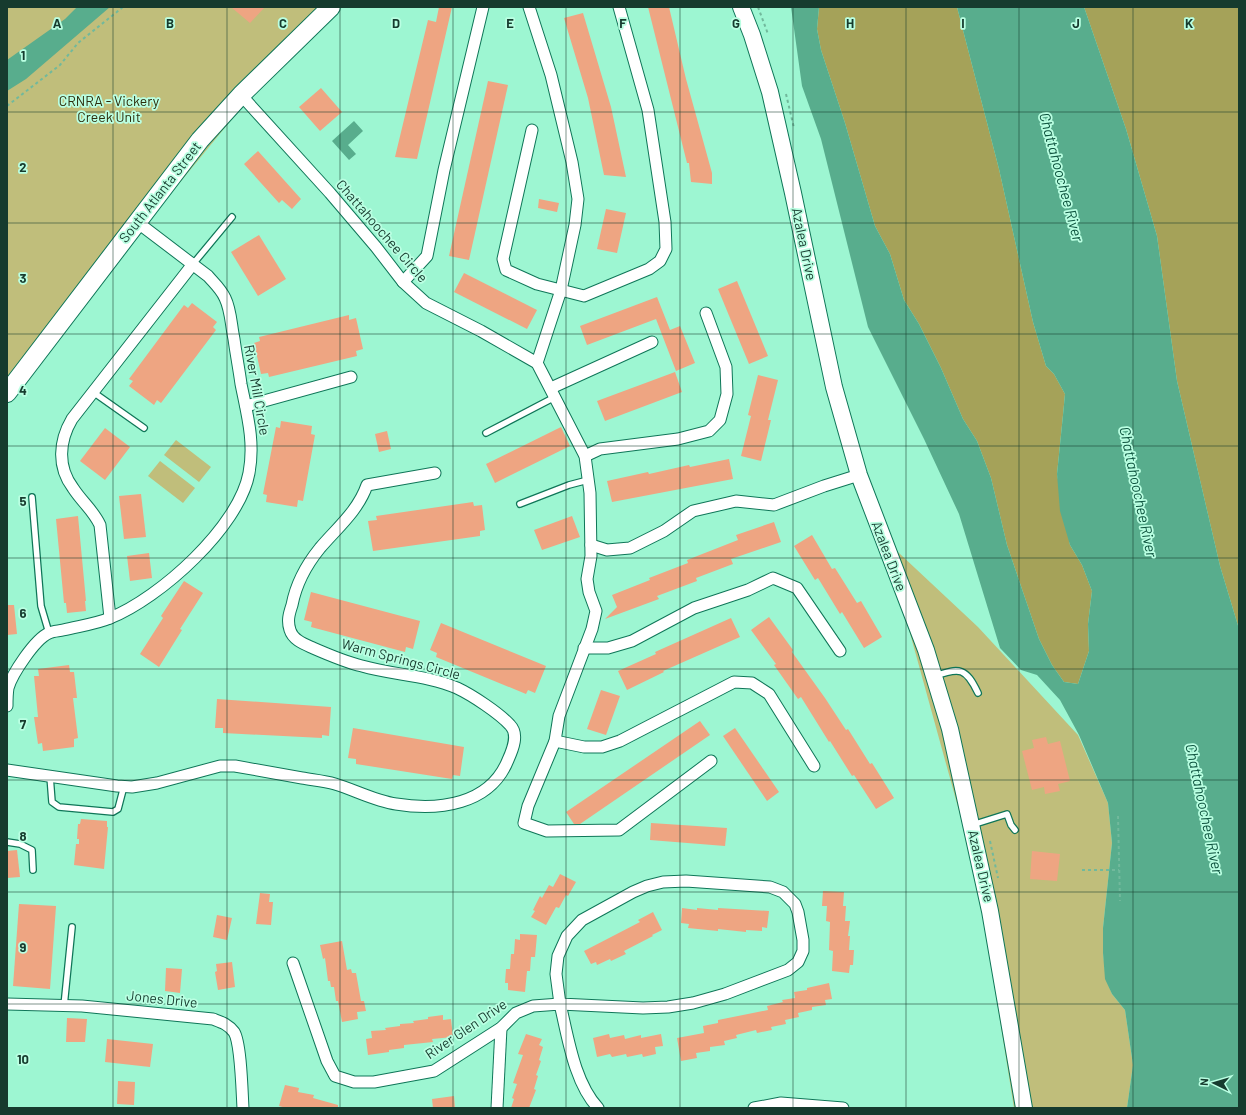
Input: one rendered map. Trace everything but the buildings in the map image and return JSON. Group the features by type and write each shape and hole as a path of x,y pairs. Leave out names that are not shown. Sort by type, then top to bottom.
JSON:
{"main road":[{"name":"South Atlanta Street","path":"7,393 200,140 241,95 331,7"}],"street":[{"path":"403,282 427,256 444,170 483,7"},
{"path":"530,7 551,75 572,162 578,199 575,225 561,290 537,363 584,456 590,493 591,556 587,579 589,592 596,611 592,629 559,716 555,741 528,806 524,823 547,831 619,830 711,761"},
{"path":"532,130 503,259 506,270 537,284 584,296 649,269 660,261 666,249 665,222 648,110 619,7"},
{"name":"Azalea Drive","path":"742,7 770,92 793,192 834,387 859,475 926,650 950,729 990,911 1024,1108"},
{"name":"Chattahoochee Circle","path":"241,95 330,193 376,247 403,282 426,303 481,331 537,363"},
{"name":"River Mill Circle","path":"7,706 8,689 13,675 39,640 49,633 110,618 150,595 176,575 222,528 232,514 249,475 252,453 251,432 236,357 229,312 225,298 213,281 137,222"},
{"path":"110,618 100,525 95,515 73,489 66,477 61,458 62,440 67,428 93,392 193,264"},
{"path":"584,456 600,449 678,439 709,431 720,420 727,394 726,367 706,313"},
{"path":"553,393 652,342"},
{"path":"246,406 351,377"},
{"name":"Warm Springs Circle","path":"7,770 132,787 157,784 220,766 235,766 334,783 379,800 396,804 430,806 449,805 462,802 476,796 488,788 498,778 512,752 515,734 511,725 478,699 457,688 436,681 362,666 332,657 298,641 291,633 288,622 294,594 306,568 319,550 357,506 367,485 435,473"},
{"path":"591,545 607,550 630,548 664,531 692,511 736,501 774,505 824,486 859,475"},
{"path":"584,648 608,648 632,641 694,608 748,590 773,578 797,588 840,651"},
{"path":"555,741 584,747 602,747 620,741 734,682 752,683 768,694 814,766"},
{"name":"River Glen Drive","path":"293,963 327,1061 335,1076 354,1082 374,1082 434,1071 501,1028 516,1013 533,1006 560,1004 643,1008 668,1007 725,994 788,970 798,962 803,951 803,940 795,904 783,892 770,887 686,881 663,882 632,892 582,920 568,936 558,956 556,974 560,1004"},
{"name":"Jones Drive","path":"7,1004 82,1006 213,1019 226,1024 234,1032 238,1045 243,1108"},
{"path":"560,1004 579,1076 587,1095 598,1108"},
{"path":"497,1108 501,1028"},
{"path":"754,1108 781,1103 843,1108"}],"lane":[{"path":"193,264 232,217"},
{"path":"93,392 144,428"},
{"path":"486,433 553,393"},
{"path":"520,504 569,485 588,480"},
{"path":"32,497 41,606 49,633"},
{"path":"934,676 953,670 963,672 970,677 978,693"},
{"path":"50,776 52,802 59,807 113,812 118,809 124,786"},
{"path":"971,825 1007,814 1009,822 1015,830"},
{"path":"7,842 20,844 32,850 33,870"},
{"path":"64,1006 72,927"}],"path":[{"path":"7,106 60,65 78,43 123,7"},
{"path":"1118,816 1120,901"},
{"path":"1082,870 1120,870"}],"green space":[{"name":"CRNRA - Vickery Creek Unit","path":"7,7 324,7 7,393"},
{"path":"176,440 211,467 199,482 164,455"},
{"path":"160,461 195,488 183,503 148,476"},
{"path":"884,539 978,627 1078,735 1108,803 1112,843 1103,928 1103,953 1106,979 1112,994 1125,1010 1133,1065 1127,1108 1014,1108 977,876"}],"shaded area":[{"path":"819,7 957,7 999,169 1033,322 1046,366 1054,374 1065,394 1057,474 1070,545 1082,565 1092,591 1088,624 1089,651 1078,684 1064,682 1052,665 1039,639 1007,545 991,478 977,441 963,419 941,368 919,324 904,300 890,254 875,226 845,123 821,50 817,29"},
{"path":"1084,7 1239,7 1239,629 1220,566 1177,381 1157,236 1126,129"}],"water":[{"path":"77,7 110,7 26,79 7,91 7,60 65,19"},
{"name":"Chattahoochee River","path":"791,7 819,7 817,29 821,50 845,123 875,226 890,254 904,300 919,324 941,368 963,419 977,441 991,478 1007,545 1039,639 1052,665 1064,682 1078,684 1089,651 1088,624 1092,591 1082,565 1070,545 1060,511 1057,474 1065,394 1054,374 1046,366 1033,322 999,169 957,7 1084,7 1126,129 1157,236 1177,381 1220,566 1239,629 1239,1108 1127,1108 1133,1065 1125,1010 1112,994 1105,979 1103,953 1103,928 1112,843 1108,803 1079,735 1060,700 1037,675 1021,670 1000,648 959,514 924,439 868,327 821,139 802,86"},
{"path":"354,121 363,131 348,145 356,154 349,160 332,141"}]}
